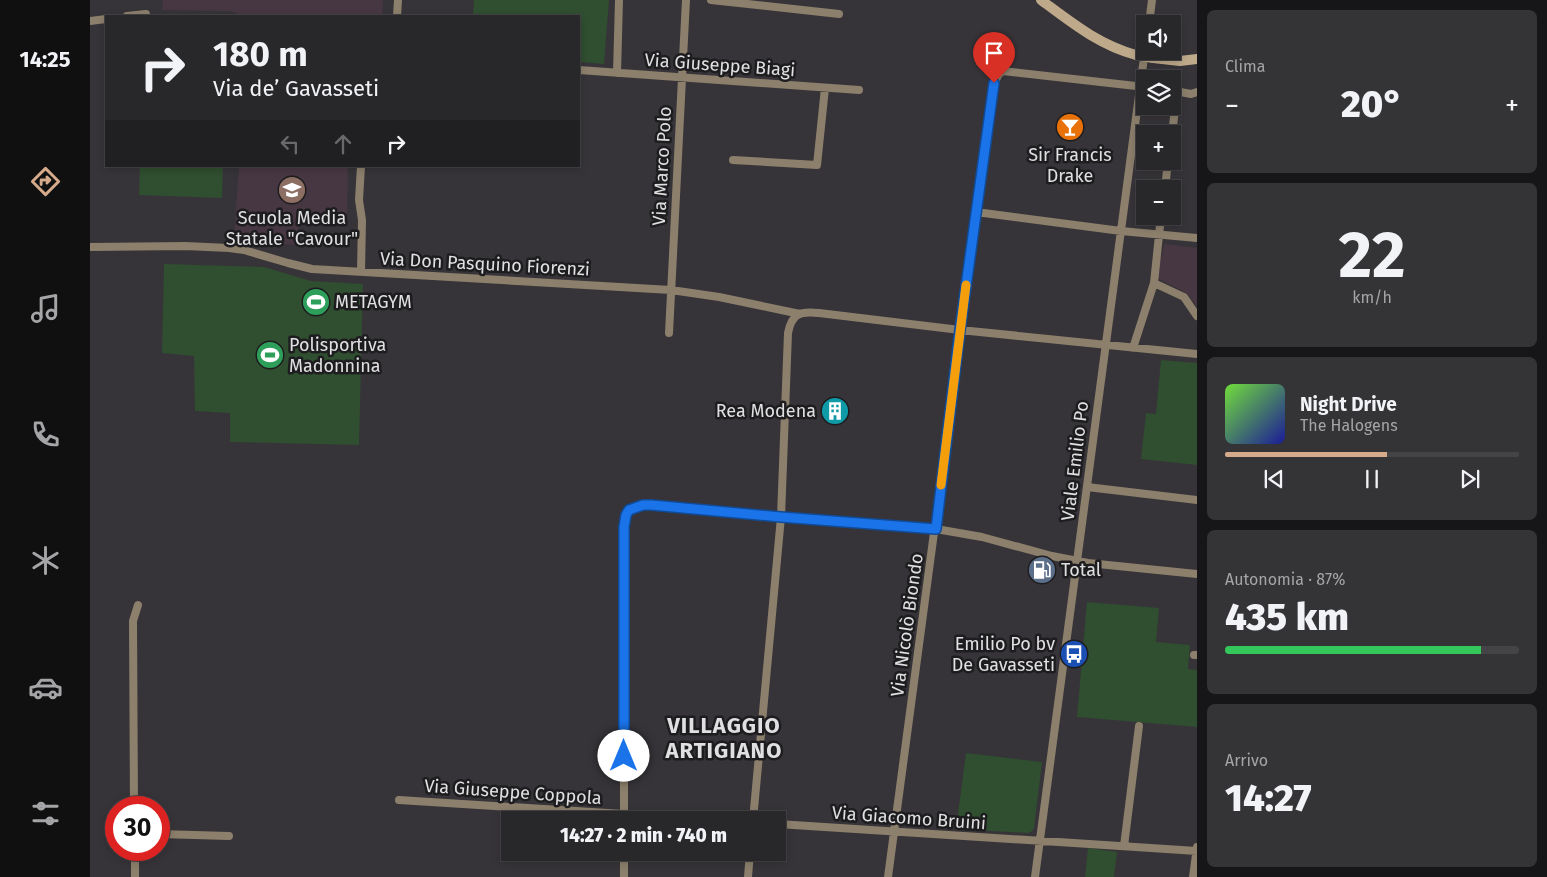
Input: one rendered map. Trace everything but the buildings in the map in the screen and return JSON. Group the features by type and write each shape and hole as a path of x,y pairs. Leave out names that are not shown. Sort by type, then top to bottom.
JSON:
{"main road":[{"path":"1045,3 1101,42 1120,50 1136,52"},
{"path":"1171,60 1197,60"}],"street":[{"path":"397,15 398,0"},
{"path":"617,72 619,0"},
{"name":"Via Marco Polo","path":"668,333 686,0"},
{"path":"711,0 839,14"},
{"path":"1150,15 1152,0"},
{"path":"136,15 146,14"},
{"path":"90,21 105,19"},
{"name":"Via Giuseppe Biagi","path":"580,70 859,90"},
{"name":"Via Nicolò Biondo","path":"888,877 936,529 960,330 994,83 1003,71 1136,85"},
{"path":"733,160 818,165 825,88"},
{"path":"1181,93 1191,94 1197,92"},
{"name":"Viale Emilio Po","path":"1035,877 1105,345 1138,115"},
{"path":"361,167 359,200 362,220 362,272"},
{"path":"976,212 1121,231 1197,238"},
{"path":"1133,348 1154,283 1160,225"},
{"name":"Via Don Pasquino Fiorenzi","path":"90,247 185,246 229,248 244,250 312,268 671,290 800,314 808,312 819,313 960,330 1197,354"},
{"path":"1154,283 1184,297 1197,316"},
{"path":"753,811 781,517 788,333 790,323 794,317 800,314"},
{"path":"1087,487 1197,500"},
{"path":"624,811 624,527 629,510 643,505 651,505 936,529 982,537 1077,561 1197,574"},
{"path":"134,796 134,621 138,605"},
{"path":"1124,846 1139,726"},
{"name":"Via Giuseppe Coppola","path":"399,800 545,811"},
{"name":"Via Giacomo Bruini","path":"786,825 1197,851"},
{"path":"170,834 229,836"},
{"path":"1193,877 1197,847"},
{"path":"135,861 136,877"},
{"path":"624,861 624,877"},
{"path":"748,877 749,861"}],"shaded area":[{"path":"163,0 383,0 382,15 241,15 230,11 162,10"},
{"name":"Scuola Media Statale \"Cavour\"","path":"239,167 348,167 347,217 299,214 297,245 234,241"},
{"path":"1164,244 1197,248 1197,307 1188,294 1158,278 1158,257 1162,257"}],"green space":[{"path":"474,0 609,0 604,64 580,62 580,15 473,15"},
{"path":"140,167 223,167 222,198 139,195"},
{"name":"Polisportiva Madonnina","path":"164,264 264,267 311,281 363,284 359,445 230,442 230,413 195,411 194,356 162,353"},
{"path":"1161,360 1197,363 1197,465 1141,459 1146,413 1156,414"},
{"path":"1087,602 1159,608 1156,642 1190,645 1188,669 1197,670 1197,727 1077,717"},
{"path":"966,753 1042,762 1034,828 1032,831 1029,833 956,829"},
{"path":"1088,848 1117,852 1114,877 1085,877"}],"slow traffic":[{"path":"941,485 966,285"}],"place":[{"name":"Sir Francis Drake","path":"1070,127"},
{"name":"Scuola Media Statale \"Cavour\"","path":"292,190"},
{"name":"METAGYM","path":"316,302"},
{"name":"Polisportiva Madonnina","path":"270,355"},
{"name":"Rea Modena","path":"835,411"},
{"name":"Total","path":"1042,570"},
{"name":"Emilio Po bv De Gavasseti","path":"1074,654"}],"district":[{"name":"VILLAGGIO ARTIGIANO","path":"724,738"}],"route":[{"path":"624,756 624,527 629,510 643,505 651,505 936,529 960,330 994,83"}]}
